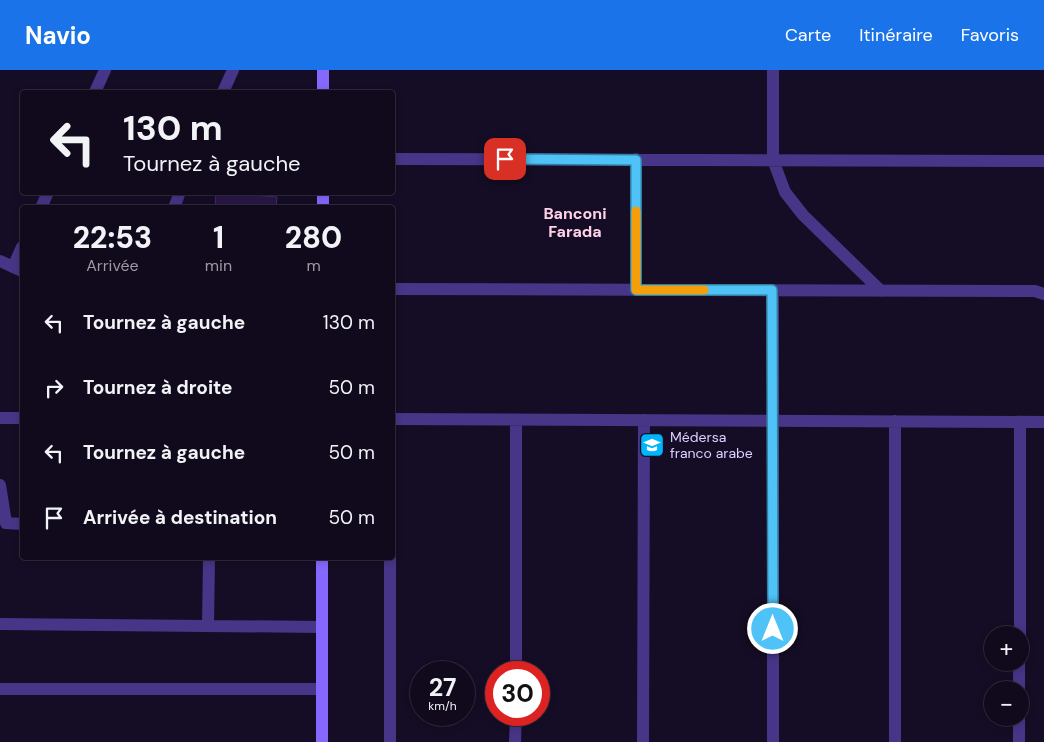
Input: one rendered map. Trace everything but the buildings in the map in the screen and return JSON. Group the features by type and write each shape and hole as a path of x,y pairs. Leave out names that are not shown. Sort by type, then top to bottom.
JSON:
{"main road":[{"path":"323,70 323,90"},
{"path":"322,560 322,742"}],"street":[{"path":"96,90 105,70"},
{"path":"225,90 233,70"},
{"path":"772,70 772,160 785,192 803,215 881,291"},
{"path":"395,159 1044,161"},
{"path":"636,160 636,290"},
{"path":"0,261 18,269"},
{"path":"395,289 1035,291 1044,294"},
{"path":"772,290 773,742"},
{"path":"0,418 20,418"},
{"path":"395,419 1044,422"},
{"path":"516,420 516,661"},
{"path":"643,742 644,420"},
{"path":"895,421 895,742"},
{"path":"1020,422 1020,626"},
{"path":"0,485 6,524 20,524"},
{"path":"208,626 209,560"},
{"path":"390,560 390,742"},
{"path":"0,624 322,627"},
{"path":"0,689 322,690"},
{"path":"516,726 516,742"},
{"path":"1019,726 1019,742"}],"slow traffic":[{"path":"636,211 636,290 704,290"}],"place":[{"name":"Médersa franco arabe","path":"652,445"}],"district":[{"name":"Banconi Farada","path":"575,222"}],"route":[{"path":"505,159 636,160 636,290 772,290 773,629"}]}
